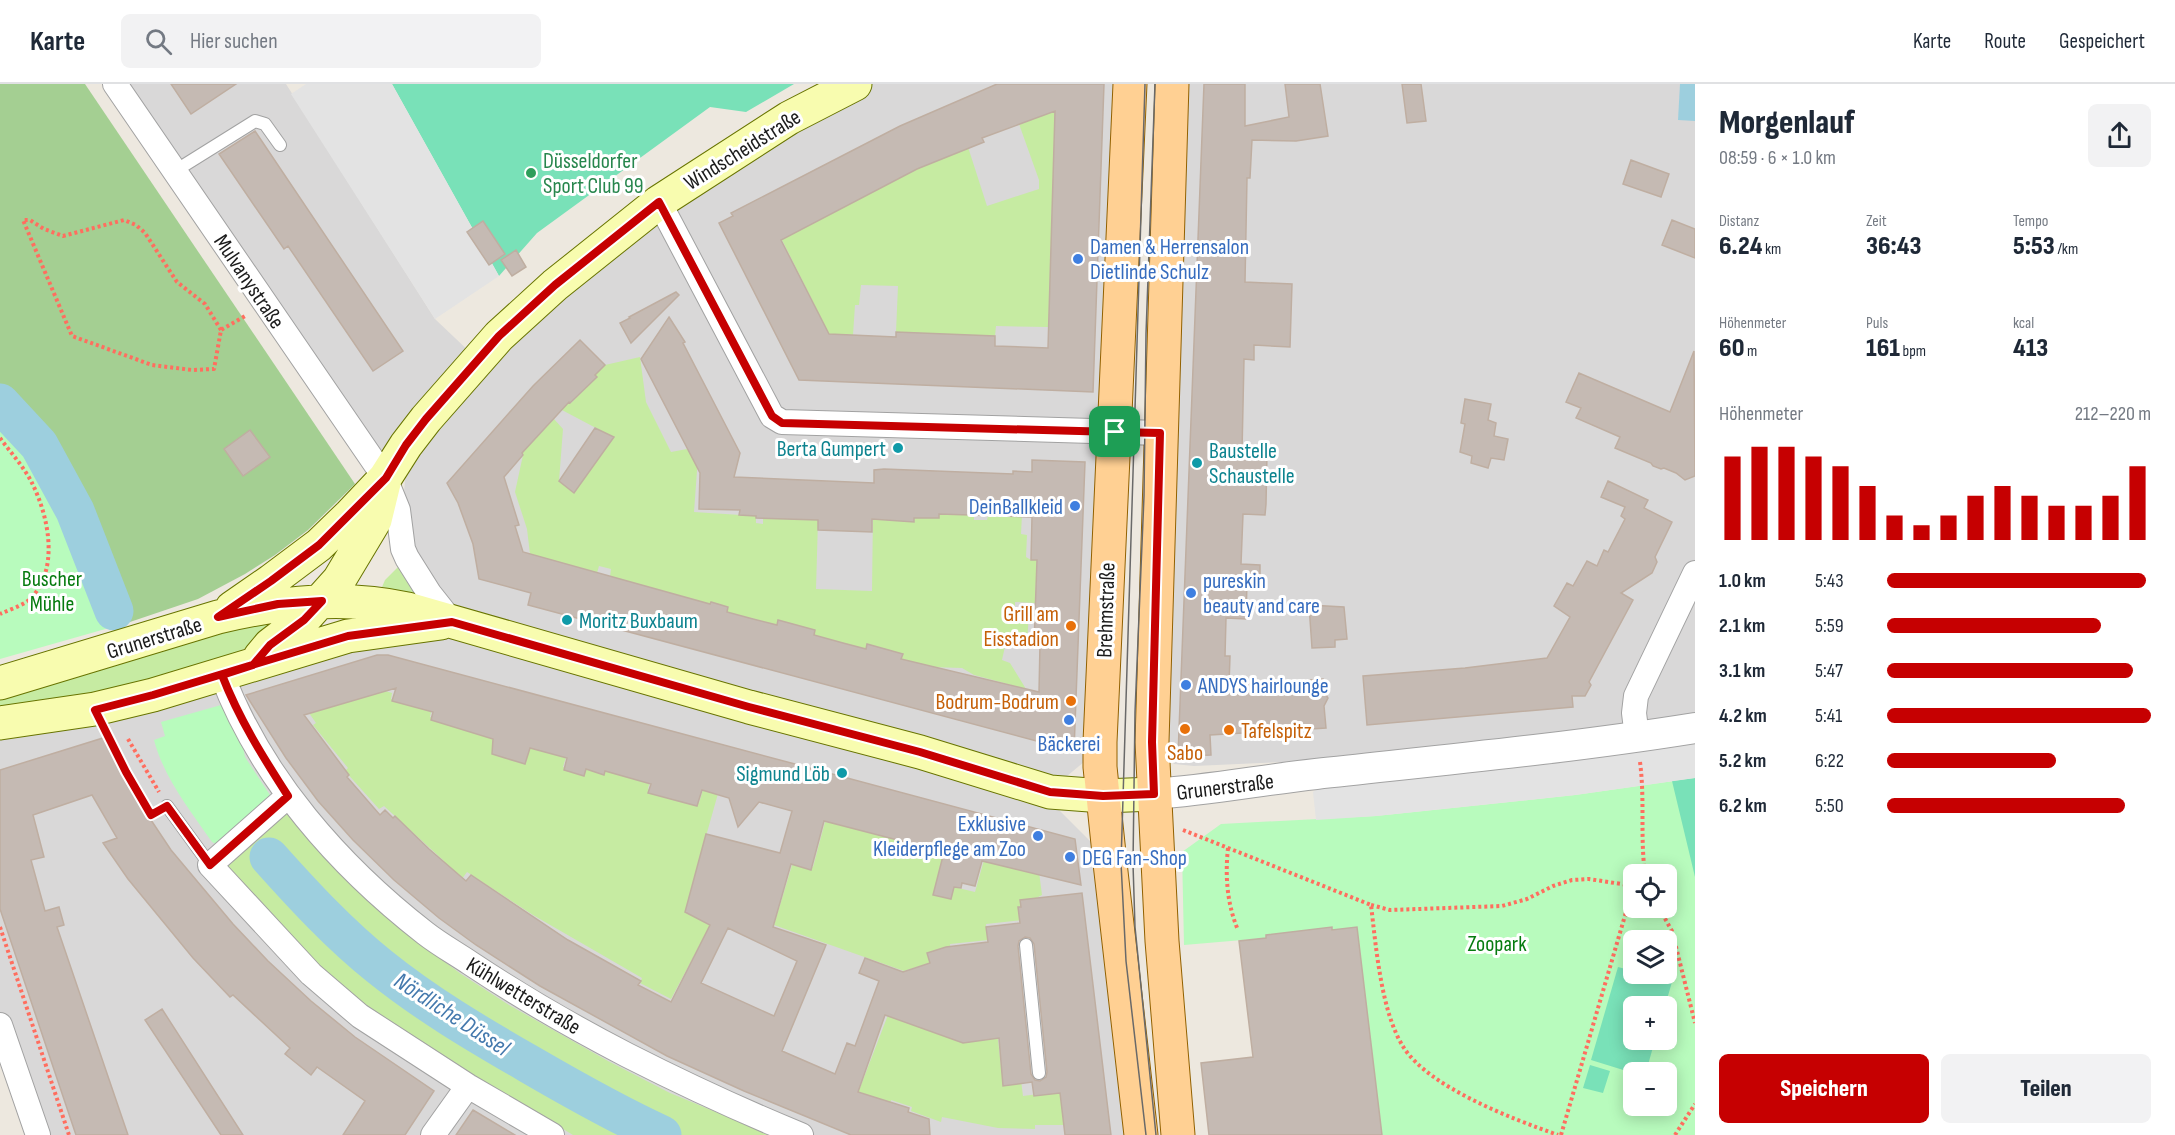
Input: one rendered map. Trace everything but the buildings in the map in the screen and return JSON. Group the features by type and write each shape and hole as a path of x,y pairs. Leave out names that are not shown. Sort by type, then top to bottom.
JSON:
{"main road":[{"name":"Windscheidstraße","path":"218,617 319,545 386,478 406,445 426,419 499,336 555,285 659,202 789,118 855,84"},
{"name":"Brehmstraße","path":"1130,84 1101,699 1101,767 1142,1135"},
{"path":"1172,84 1152,742 1163,951 1178,1112 1178,1135"},
{"name":"Windscheidstraße","path":"253,665 270,645 304,620 339,580 375,520 386,478"},
{"name":"Grunerstraße","path":"0,683 218,617 278,604 322,601 387,604 749,707 920,752 1050,792 1103,796 1154,794"},
{"name":"Grunerstraße","path":"0,723 95,710 222,675 348,636 452,622"}],"street":[{"name":"Mulvanystraße","path":"116,84 386,478"},
{"path":"659,202 772,416 782,423 1160,433"},
{"path":"386,478 398,510 406,558 452,622"},
{"path":"1637,737 1634,713 1636,696 1695,573"},
{"name":"Kühlwetterstraße","path":"222,675 254,743 288,796 338,853 426,934 515,993 569,1025 671,1077 801,1135"},
{"name":"Grunerstraße","path":"1154,794 1637,737 1695,728"},
{"path":"288,796 210,865 311,974 360,1016 468,1086 552,1135"},
{"path":"0,1025 38,1135"},
{"path":"433,1135 468,1086"}],"lane":[{"path":"175,171 255,121 266,124 280,145"},
{"path":"167,806 210,865"},
{"path":"1026,945 1040,1073"}],"path":[{"path":"221,330 205,304 177,282 146,233 136,225 124,220 63,236 44,229 30,220 23,220 72,336 152,365 192,370 214,369 221,330 266,304"},
{"path":"0,438 32,482 46,523 49,550 46,573 34,593 27,601 0,614"},
{"path":"95,710 126,772 151,815 167,806 128,739"},
{"path":"1637,737 1643,786 1641,846 1644,864"},
{"path":"1182,830 1371,905 1390,910 1502,906 1527,899 1553,886 1572,880 1589,879 1623,884"},
{"path":"1228,848 1226,871 1228,896 1238,930"},
{"path":"1371,905 1382,984 1395,1029 1405,1049 1423,1068 1443,1082 1487,1106 1559,1135 1624,918"},
{"path":"1665,918 1672,931 1695,1023"},
{"path":"0,927 69,1135"},
{"path":"1605,982 1613,984"},
{"path":"1675,1135 1695,1104"}],"shaded area":[{"path":"121,84 286,84 435,319 474,356 377,457"},
{"path":"306,84 392,84 499,276 435,319 291,94"},
{"path":"869,84 1123,84 1096,752 1055,786 457,619 411,554 403,508 407,451 513,331 662,209"},
{"path":"1187,84 1695,84 1695,717 1304,761 1194,766 1174,764 1167,755"},
{"path":"449,631 1057,808 1098,849 1130,1135 41,1135 0,1015 0,729 337,643"},
{"path":"1695,738 1695,778 1575,795 1316,820 1313,792 1317,789"}],"green space":[{"path":"0,84 85,84 355,484 308,530 245,574 198,599 130,622 0,399"},
{"name":"Düsseldorfer Sport Club 99","path":"392,84 794,84 746,112 710,107 537,233 499,276"},
{"path":"1055,104 1053,190 1055,203 1052,203 1051,229 1057,230 1049,327 996,326 995,336 896,332 898,286 861,285 859,305 855,305 853,335 829,334 780,236 917,169 968,147 987,206 1039,189 1039,180 1019,124"},
{"path":"640,357 646,402 671,452 687,449 691,455 698,457 694,512 756,516 756,523 763,524 763,518 818,520 816,589 872,591 873,512 914,522 914,513 926,518 939,518 939,514 974,515 974,520 987,520 988,516 1022,514 1021,534 1027,535 1026,557 1037,560 1035,603 1015,602 1015,612 1029,613 1027,643 1006,642 1002,660 1010,663 1026,689 974,675 962,668 931,667 901,659 902,654 868,645 866,649 814,635 815,630 778,621 777,625 727,612 728,607 610,577 611,569 599,566 597,573 530,554 527,529 515,492 522,453 554,419 563,429 559,481 574,493 613,437 560,409 568,401 571,403 597,377 595,375 605,365"},
{"name":"Buscher Mühle","path":"0,399 130,622 0,659"},
{"path":"400,565 417,590 416,595 382,587 385,580"},
{"path":"294,611 268,636 204,666 152,683 0,712 0,693"},
{"path":"379,689 392,693 391,699 420,707 433,703 430,717 530,744 566,757 563,767 584,773 587,763 652,773 648,789 699,803 704,786 719,790 690,893 721,905 671,999 640,983 642,978 533,915 467,872 462,879 442,864 444,861 384,806 379,809 345,771 348,768 313,725 316,723 309,713"},
{"path":"221,705 243,747 245,757 270,795 216,844 212,842 178,793 158,754 154,740 165,736 161,722"},
{"name":"Zoopark","path":"1695,778 1695,1135 1382,1135 1357,927 1332,930 1331,927 1310,932 1267,935 1266,938 1184,945 1182,852 1221,824 1376,816 1575,795"},
{"path":"1695,778 1695,877 1672,781"},
{"path":"280,814 288,815 310,840 421,944 461,974 509,1005 608,1061 670,1093 771,1135 573,1135 373,1015 283,935 225,863"},
{"path":"834,816 904,838 902,844 924,849 926,844 946,850 951,897 954,887 975,892 984,860 1039,872 1042,895 1021,906 1022,920 986,924 988,940 950,944 951,956 904,971 774,925 793,862 813,867 825,822 832,823"},
{"path":"1618,967 1623,968 1623,984 1671,984 1668,996 1623,996 1623,1050 1652,1050 1649,1062 1623,1062 1623,1070 1591,1060"},
{"path":"888,1015 997,1031 1001,1066 1019,1065 1023,1096 1062,1091 1068,1125 1035,1125 1035,1129 998,1128 942,1117 941,1122 911,1111 912,1107 891,1100 890,1104 858,1093"},
{"path":"1590,1065 1610,1071 1603,1093 1583,1088"}],"water":[{"path":"1680,84 1695,84 1695,121 1678,120"}],"waterway":[{"name":"Nördliche Düssel","path":"0,403 39,445 75,511 114,611"},
{"name":"Nördliche Düssel","path":"269,857 350,941 379,966 433,1006 545,1073 662,1135"}],"tram line":[{"path":"1145,84 1121,863 1126,961 1146,1135"},
{"path":"1155,84 1146,334 1144,496 1135,712 1133,864 1135,927 1156,1135"}],"place":[{"name":"Düsseldorfer Sport Club 99","path":"531,173"},
{"name":"Damen & Herrensalon Dietlinde Schulz","path":"1078,259"},
{"name":"Berta Gumpert","path":"898,448"},
{"name":"Baustelle Schaustelle","path":"1197,463"},
{"name":"DeinBallkleid","path":"1075,506"},
{"name":"pureskin beauty and care","path":"1191,593"},
{"name":"Moritz Buxbaum","path":"567,620"},
{"name":"Grill am Eisstadion","path":"1071,626"},
{"name":"ANDYS hairlounge","path":"1186,685"},
{"name":"Bodrum-Bodrum","path":"1071,701"},
{"name":"Bäckerei","path":"1069,720"},
{"name":"Sabo","path":"1185,729"},
{"name":"Tafelspitz","path":"1229,730"},
{"name":"Sigmund Löb","path":"842,773"},
{"name":"Exklusive Kleiderpflege am Zoo","path":"1038,836"},
{"name":"DEG Fan-Shop","path":"1070,857"}],"route":[{"path":"1115,432 782,423 772,416 659,202 555,285 499,336 426,419 406,445 386,478 319,545 218,617 278,604 322,601 304,620 270,645 253,665 222,675 254,743 288,796 210,865 167,806 151,815 126,772 95,710 222,675 348,636 452,622 749,707 920,752 1050,792 1103,796 1154,794 1152,742 1160,433 1115,432"}]}
